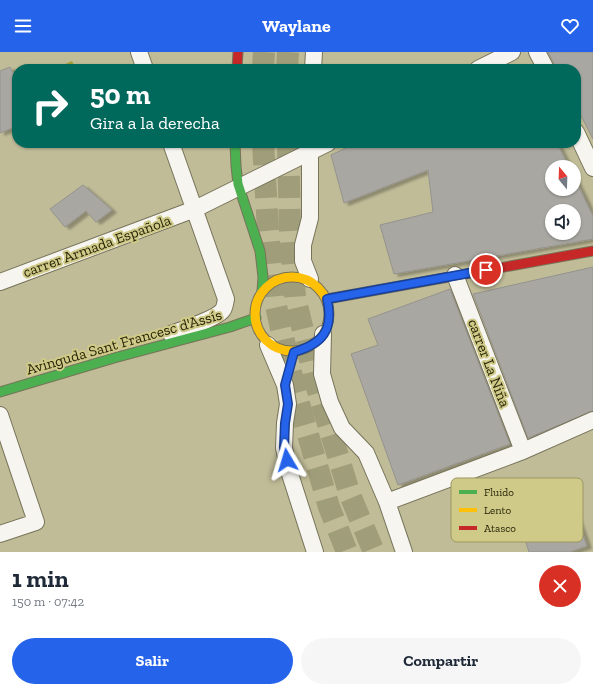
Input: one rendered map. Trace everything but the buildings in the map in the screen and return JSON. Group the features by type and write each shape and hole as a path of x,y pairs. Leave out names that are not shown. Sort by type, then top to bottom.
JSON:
{"main road":[{"path":"237,64 238,52"},
{"path":"235,148 238,188 261,250 263,269 262,291 258,299 256,318 258,331 268,345 277,350 294,352 315,344 323,334 329,320 327,299 320,287 310,279 294,276 277,279 262,291"},
{"path":"327,299 593,251"},
{"name":"Avinguda Sant Francesc d'Assís","path":"0,392 114,358 230,327 256,318"}],"street":[{"path":"139,52 143,64"},
{"path":"313,64 314,52"},
{"path":"488,64 512,52"},
{"path":"537,52 543,64"},
{"path":"581,142 592,164"},
{"path":"114,358 216,316 222,311 225,305 226,299 173,148"},
{"path":"309,148 310,218 303,245 303,261 310,279"},
{"name":"carrer Armada Española","path":"0,282 195,209 238,188 309,148"},
{"name":"carrer La Niña","path":"455,275 523,450"},
{"path":"323,334 322,374 330,402 342,428 366,454 387,502 404,552"},
{"path":"268,345 285,385 288,404 285,423 284,448 291,478 314,552"},
{"path":"285,385 294,352"},
{"path":"0,415 36,522 0,534"},
{"path":"387,502 523,450 593,420"}],"shaded area":[{"path":"72,61 74,64 65,64"}],"tunnel":[{"path":"263,64 264,52"},
{"path":"287,64 288,52"},
{"path":"263,148 274,297 295,390 329,507 347,552"},
{"path":"288,148 290,230 295,297 315,381 350,495 374,552"}],"traffic: fast":[{"path":"235,148 238,184 260,251 263,277 262,291"},
{"path":"0,392 114,358 230,327 256,318"}],"traffic: slow":[{"path":"285,277 299,277 313,283 323,293 329,307 329,314 329,321 323,335 313,345 299,351 285,351 271,345 261,335 255,321 255,307 261,293 271,283 285,277"}],"traffic: jam":[{"path":"237,64 238,52"},
{"path":"327,299 593,251"}],"route":[{"path":"287,460 284,448 285,423 288,404 285,385 294,352 315,344 326,329 329,320 327,299 486,270"}]}
